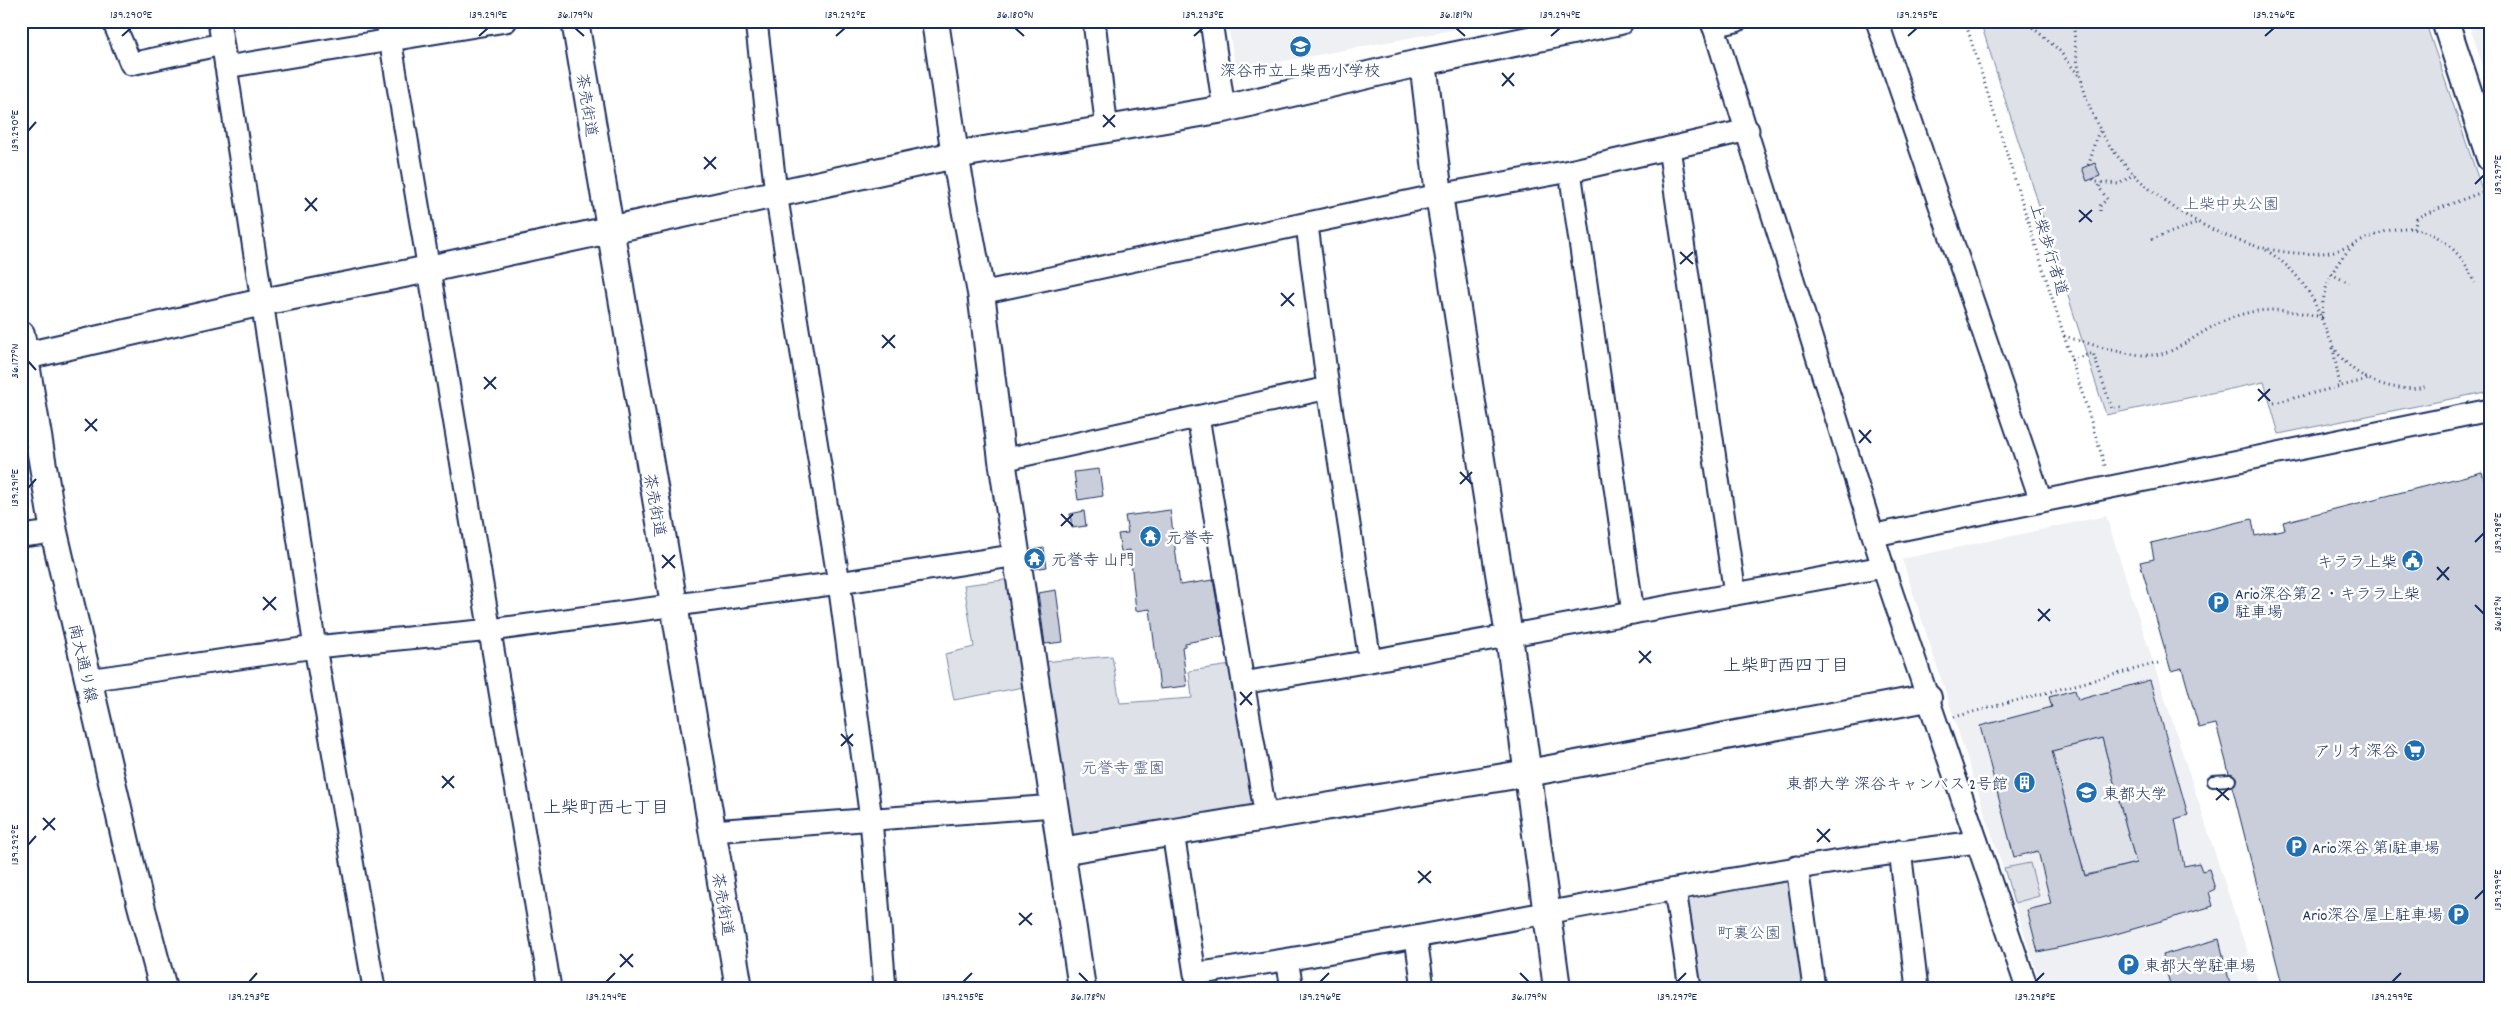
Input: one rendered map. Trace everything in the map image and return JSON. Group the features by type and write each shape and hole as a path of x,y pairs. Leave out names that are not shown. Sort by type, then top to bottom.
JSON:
{"street":[{"path":"113,21 131,64 222,44"},
{"path":"219,21 315,647 374,988"},
{"path":"226,67 389,30 506,21"},
{"name":"茶売街道","path":"575,21 608,228 739,988"},
{"path":"756,21 776,193 839,584 871,819 885,988"},
{"path":"935,21 955,155 981,293 1002,460 1018,555 1082,988"},
{"path":"1094,21 1107,130"},
{"path":"1210,21 1224,109"},
{"path":"23,345 263,302 429,269 608,228 955,155 1224,109 1423,62 1620,21"},
{"path":"1736,21 1712,24 1748,130 1884,567 2027,988"},
{"path":"1877,21 2041,501"},
{"path":"2445,21 2490,158"},
{"path":"389,30 492,630 550,988"},
{"path":"1423,62 1439,196 1509,636 1557,988"},
{"path":"981,293 1439,196 1570,171 1748,130"},
{"path":"1669,148 1735,594"},
{"path":"1570,171 1633,613"},
{"path":"1307,225 1328,388 1370,661"},
{"name":"南大通り線","path":"23,345 54,532 138,894 163,988"},
{"path":"1002,460 1328,388"},
{"path":"1875,535 2111,485 2490,410"},
{"path":"1198,417 1266,817"},
{"path":"21,536 54,532"},
{"path":"88,680 315,647 492,630 839,584 1018,555"},
{"path":"1243,683 1884,567"},
{"path":"1062,851 1528,773 1928,698"},
{"path":"712,831 1055,806"},
{"path":"1173,833 1196,981 1287,960 1797,867 1900,851 1978,842"},
{"path":"1900,851 1917,988"},
{"path":"1797,867 1814,988"},
{"path":"1675,890 1690,988"},
{"path":"1416,938 1423,988"},
{"path":"1287,960 1292,988"}],"lane":[{"path":"2213,781 2230,780"}],"path":[{"name":"上柴歩行者道","path":"1965,21 2111,485"},
{"path":"2025,21 2058,49 2082,80"},
{"path":"2074,21 2076,54 2082,80 2101,130 2113,149 2134,174 2169,203 2220,233 2263,248 2297,254 2324,253 2389,231 2414,229 2437,237 2453,249 2467,264 2475,283"},
{"path":"2088,166 2092,158 2095,139 2101,130"},
{"path":"2093,179 2101,183 2120,184 2134,174"},
{"path":"2100,211 2100,206 2107,199 2099,187 2101,183"},
{"path":"2414,229 2422,215 2490,189"},
{"path":"2152,239 2199,222"},
{"path":"2322,317 2324,295 2331,274 2346,252 2359,240"},
{"path":"2263,248 2292,270 2307,290 2322,317 2333,347 2340,386"},
{"path":"2331,274 2349,283"},
{"path":"2064,336 2114,350 2150,355 2166,353 2216,324 2241,314 2268,308 2322,317"},
{"path":"2333,347 2348,364 2370,379 2398,389 2425,387"},
{"path":"2071,360 2093,353 2112,409 2123,407"},
{"path":"2274,403 2370,379"},
{"path":"1954,718 2162,662"}],"shaded area":[{"name":"深谷市立上柴西小学校","path":"1227,21 1501,21 1236,70"},
{"path":"2468,21 2490,21 2490,88"},
{"name":"東都大学","path":"2106,516 2260,988 2042,988 1902,559"}],"green space":[{"name":"上柴中央公園","path":"1980,21 2425,21 2490,213 2490,391 2279,434 2264,382 2106,415"},
{"path":"1012,579 1029,686 954,700 945,654 974,647 964,585"},
{"name":"元誉寺 霊園","path":"1112,656 1120,703 1192,698 1189,671 1231,665 1256,810 1070,841 1041,662"},
{"path":"2102,738 2136,863 2085,875 2052,751"},
{"path":"2030,863 2039,896 2014,903 2004,868"},
{"name":"町裏公園","path":"1797,867 1814,988 1690,988 1675,890"}],"building":[{"path":"2095,163 2100,176 2087,181 2082,168"},
{"path":"1099,469 1103,496 1078,500 1074,472"},
{"path":"2482,472 2490,502 2490,645 2484,647 2490,670 2490,988 2283,988 2232,786 2237,779 2233,774 2229,773 2216,724 2199,728 2182,668 2171,671 2140,562 2154,559 2151,543 2252,519 2255,536 2285,529 2283,522"},
{"path":"1170,510 1180,585 1213,580 1223,636 1185,643 1185,646 1182,647 1187,686 1160,689 1150,609 1136,611 1130,550 1121,551 1118,534 1128,533 1125,516"},
{"path":"1084,511 1086,526 1072,528 1070,514"},
{"name":"元誉寺 山門","path":"1044,548 1047,567 1034,569 1031,550"},
{"path":"1056,590 1063,642 1045,644 1038,593"},
{"path":"2150,680 2188,815 2175,819 2184,866 2199,863 2202,871 2209,869 2215,889 2209,892 2213,906 2102,938 2038,952 2027,910 2051,904 2038,851 2014,857 1980,726 2052,707 2049,697 2075,690 2078,700","holes":["2102,738 2136,863 2085,876 2052,751"]},
{"path":"2219,939 2231,988 2171,988 2162,955"}],"place":[{"name":"深谷市立上柴西小学校","path":"1300,46"},
{"name":"元誉寺","path":"1150,537"},
{"name":"元誉寺 山門","path":"1035,559"},
{"name":"キララ上柴","path":"2413,561"},
{"name":"Ario深谷第２・キララ上柴 駐車場","path":"2219,602"},
{"name":"アリオ 深谷","path":"2414,750"},
{"name":"東都大学 深谷キャンパス 2号館","path":"2024,783"},
{"name":"東都大学","path":"2087,793"},
{"name":"Ario深谷 第1駐車場","path":"2296,847"},
{"name":"Ario深谷 屋上駐車場","path":"2459,914"},
{"name":"東都大学駐車場","path":"2128,965"}],"district":[{"name":"上柴町西四丁目","path":"1786,665"},
{"name":"上柴町西七丁目","path":"606,807"}]}
